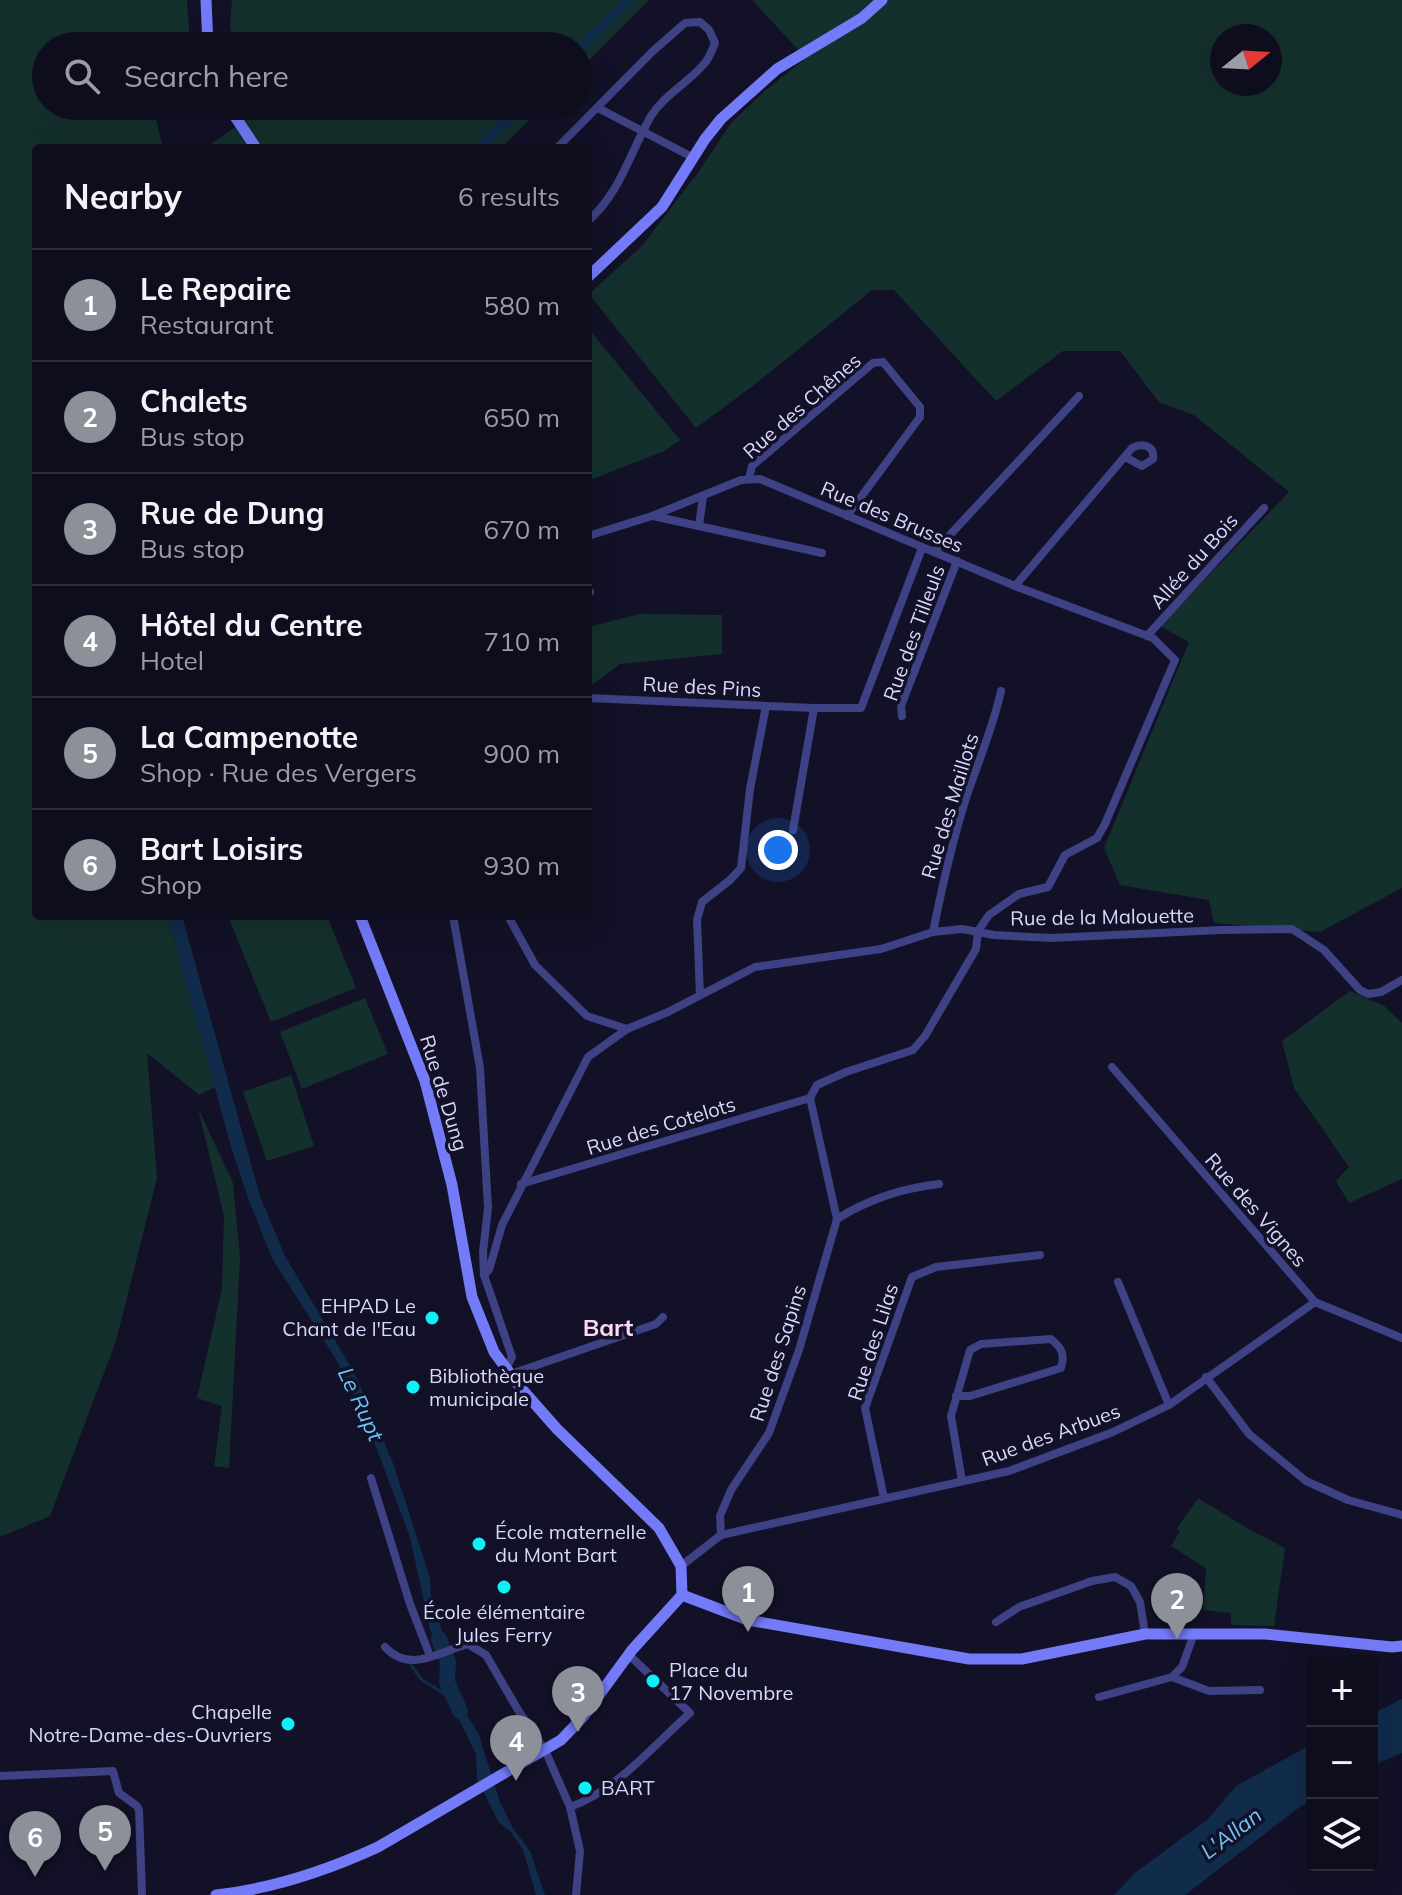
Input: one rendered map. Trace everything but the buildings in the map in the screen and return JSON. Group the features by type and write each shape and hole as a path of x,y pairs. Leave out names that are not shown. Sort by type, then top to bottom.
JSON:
{"main road":[{"path":"206,0 207,32"},
{"path":"592,273 662,207 721,119 777,69 862,18 882,0"},
{"path":"237,120 253,144"},
{"name":"Rue de Dung","path":"362,920 409,1037 429,1096 452,1185 472,1297 494,1352 557,1429 659,1528 681,1566 682,1595"},
{"path":"216,1895 246,1893 347,1861 378,1847 561,1740 682,1595 748,1620 969,1659 1022,1659 1145,1634 1265,1634 1402,1646"}],"street":[{"path":"592,114 685,23 700,22 709,30 715,43 706,63 652,115 625,173 602,209 592,218"},
{"path":"598,108 694,158"},
{"path":"561,144 586,120"},
{"name":"Rue des Chênes","path":"749,478 752,466 873,363 883,362 920,407 920,417 847,516"},
{"path":"934,552 1079,396"},
{"path":"1015,586 1125,457"},
{"path":"592,535 652,516 749,478"},
{"name":"Rue des Brusses","path":"749,478 760,479 1015,586 1153,638 1175,660 1097,838 1065,855 1048,887 1019,894 989,915 978,931"},
{"path":"699,526 703,497"},
{"name":"Allée du Bois","path":"1147,636 1264,508"},
{"path":"652,516 822,553"},
{"name":"Rue des Pins","path":"592,698 861,708 922,548"},
{"name":"Rue des Tilleuls","path":"902,716 901,706 957,561"},
{"name":"Rue des Maillots","path":"933,932 961,814 1001,691"},
{"path":"700,995 697,920 702,902 741,868 750,789 766,706"},
{"path":"793,830 814,708"},
{"path":"454,920 480,1068 488,1208 484,1275 512,1357 509,1371 656,1324 663,1317"},
{"path":"510,920 535,965 587,1016 627,1029"},
{"name":"Rue de la Malouette","path":"484,1275 489,1270 502,1225 521,1184 588,1057 627,1029 668,1012 755,967 881,949 933,932 962,929 994,935 1051,938 1292,929 1324,950 1360,990 1368,994 1381,992 1402,980"},
{"path":"810,1098 817,1085 913,1050 925,1036 976,949 978,931"},
{"name":"Rue des Vignes","path":"1112,1067 1315,1302 1402,1338"},
{"name":"Rue des Cotelots","path":"521,1184 810,1098"},
{"name":"Rue des Sapins","path":"721,1535 720,1516 731,1490 769,1433 799,1350 837,1219 810,1098"},
{"path":"837,1219 911,1187 939,1184"},
{"name":"Rue des Lilas","path":"884,1498 865,1408 912,1277 936,1267 1040,1255"},
{"path":"1118,1282 1169,1405"},
{"name":"Rue des Arbues","path":"681,1566 721,1535 1009,1471 1113,1432 1169,1405 1315,1302"},
{"path":"956,1396 970,1396 1061,1368 1064,1357 1060,1346 1051,1339 981,1344 970,1350 956,1396 951,1416 962,1481"},
{"path":"1206,1377 1249,1434 1306,1481 1348,1500 1402,1515"},
{"path":"371,1478 410,1604 434,1655"},
{"path":"996,1622 1019,1607 1092,1581 1115,1577 1131,1586 1140,1602 1145,1634"},
{"path":"1099,1697 1172,1677 1182,1667 1194,1634"},
{"path":"385,1647 399,1659 407,1661 468,1644 486,1655 545,1750 570,1807 580,1851 576,1895"},
{"path":"570,1807 587,1801 608,1787 690,1713 629,1655"},
{"path":"1172,1677 1209,1691 1260,1690"},
{"path":"0,1776 113,1771 119,1793 139,1810 142,1895"}],"green space":[{"path":"0,0 187,0 189,32 32,32 32,120 156,120 162,144 32,144 32,920 169,920 215,1087 199,1095 147,1053 157,1178 116,1341 50,1516 0,1537"},
{"path":"232,0 649,0 592,57 592,32 231,32"},
{"path":"752,0 1402,0 1402,888 1320,932 1214,923 1209,900 1120,885 1104,848 1189,642 1160,626 1289,492 1194,415 1159,402 1120,351 1063,351 996,401 894,290 872,290 696,428 592,298 592,291 642,246 700,170 731,123 806,58"},
{"path":"245,120 529,120 505,144 211,144"},
{"path":"592,333 680,440 664,451 592,479"},
{"path":"640,614 722,615 722,654 620,664 592,685 592,626"},
{"path":"230,920 329,920 356,988 271,1022"},
{"path":"1350,991 1384,1006 1402,1023 1402,1179 1349,1203 1336,1181 1349,1167 1294,1088 1282,1041"},
{"path":"365,998 388,1054 302,1089 280,1032"},
{"path":"291,1075 314,1146 267,1161 243,1092"},
{"path":"198,1108 233,1183 240,1257 229,1468 214,1466 222,1406 197,1398 222,1289 224,1216"},
{"path":"1198,1498 1285,1548 1274,1626 1231,1625 1231,1613 1203,1610 1206,1568 1171,1546 1180,1531 1177,1528"}],"water":[{"path":"621,0 635,0 592,43 592,32 589,32"},
{"path":"500,120 515,120 491,144 476,144"},
{"path":"169,920 183,920 260,1196 285,1256 355,1374 393,1463 430,1578 431,1596 447,1648 438,1648 430,1629 410,1537 368,1426 337,1361 272,1258 231,1147"},
{"path":"455,1688 479,1735 500,1802 513,1828 530,1851 545,1895 536,1895 523,1850 510,1831 499,1823 477,1779 476,1754 446,1693"},
{"path":"1402,1699 1402,1753 1378,1763 1378,1727 1378,1711"},
{"name":"L'Allan","path":"1306,1747 1306,1804 1185,1895 1114,1895 1136,1872 1208,1819 1236,1786"}],"waterway":[{"name":"Le Rupt","path":"439,1639 448,1662 447,1682 460,1711"},
{"path":"411,1665 422,1680 450,1697"}],"place":[{"name":"EHPAD Le Chant de l'Eau","path":"432,1318"},
{"name":"Bibliothèque municipale","path":"413,1387"},
{"name":"École maternelle du Mont Bart","path":"479,1544"},
{"name":"École élémentaire Jules Ferry","path":"504,1587"},
{"name":"Le Repaire","path":"748,1632"},
{"name":"Chalets","path":"1177,1639"},
{"name":"Place du 17 Novembre","path":"653,1681"},
{"name":"Chapelle Notre-Dame-des-Ouvriers","path":"288,1724"},
{"name":"Rue de Dung","path":"578,1732"},
{"name":"Hôtel du Centre","path":"516,1781"},
{"name":"BART","path":"585,1788"},
{"name":"La Campenotte","path":"105,1871"},
{"name":"Bart Loisirs","path":"35,1877"}],"district":[{"name":"Bart","path":"608,1328"}]}
